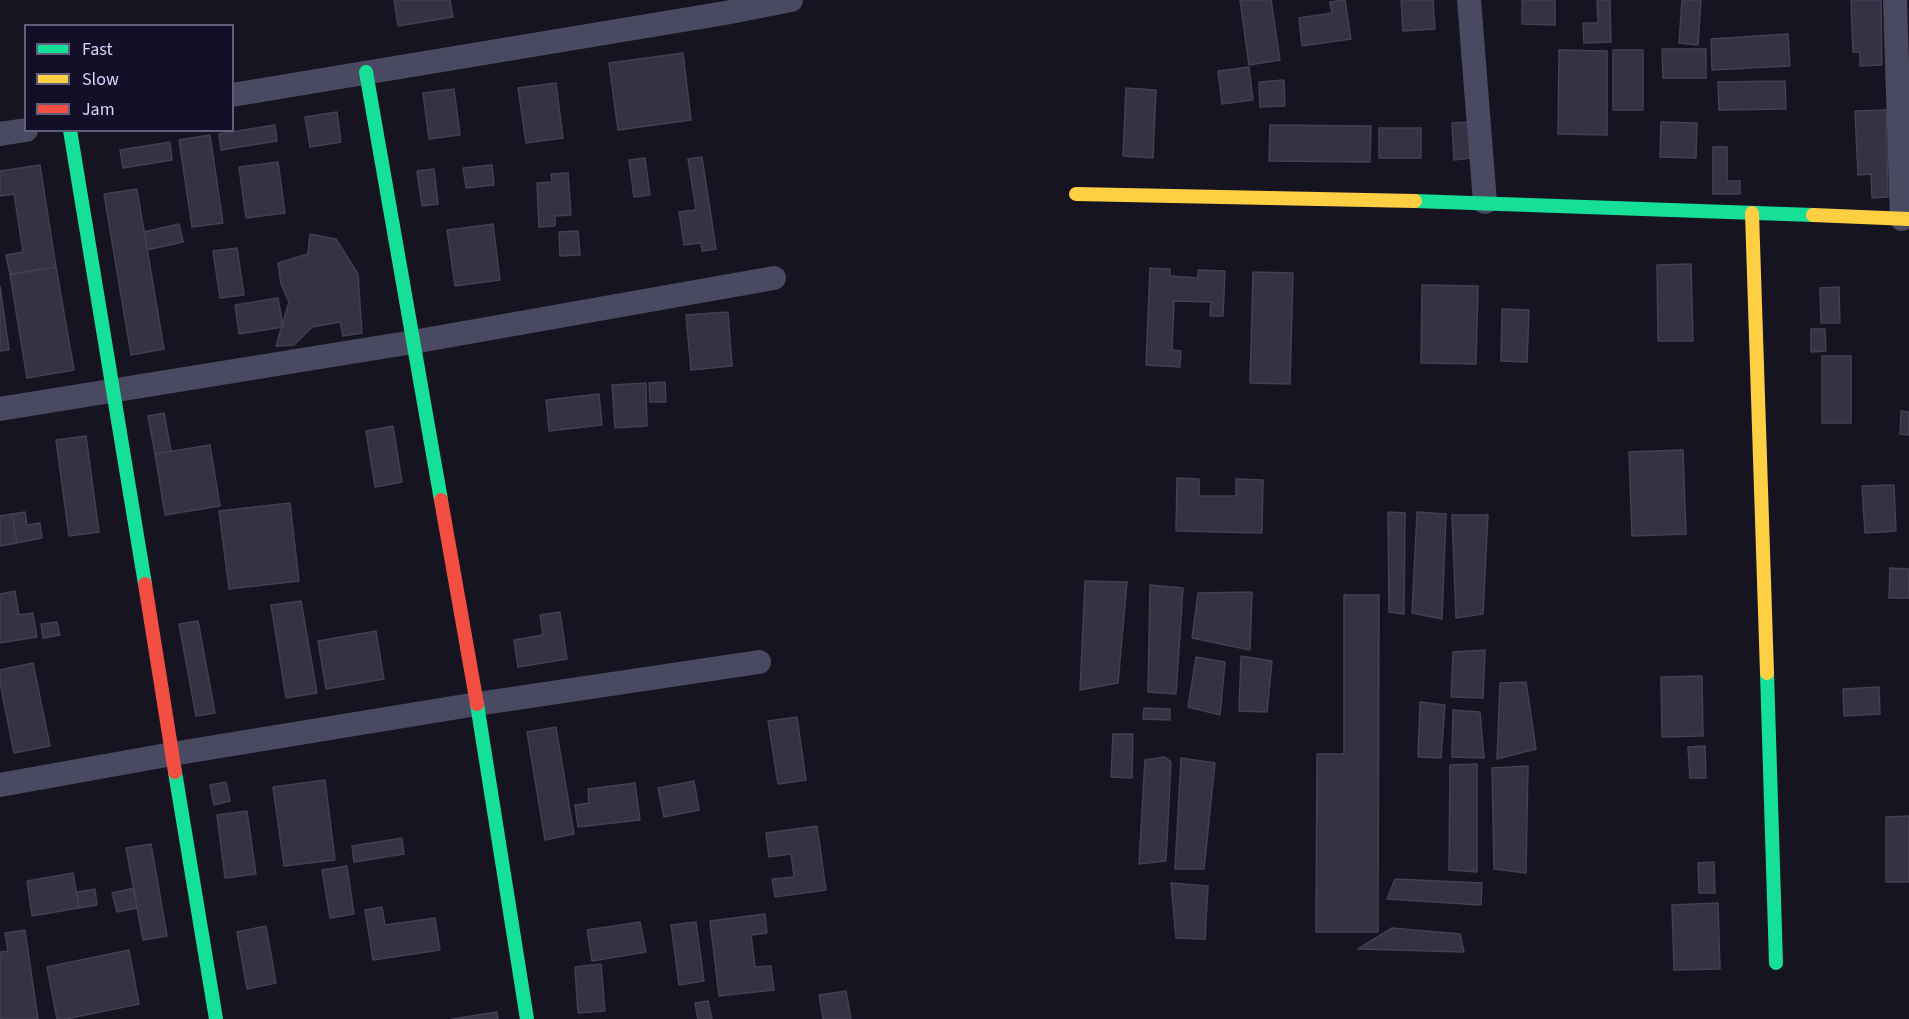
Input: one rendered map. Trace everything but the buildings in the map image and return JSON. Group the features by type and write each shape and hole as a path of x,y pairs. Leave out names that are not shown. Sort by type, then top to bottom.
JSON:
{"street":[{"path":"234,95 724,7 791,0"},
{"path":"1469,0 1485,202"},
{"path":"1076,194 1485,202 1906,219 1895,0"},
{"path":"366,72 477,704 526,1019"},
{"path":"0,134 24,130"},
{"path":"70,132 216,1019"},
{"path":"1752,213 1776,963"},
{"path":"0,409 413,342 774,278"},
{"path":"0,785 477,704 759,662"}],"traffic: fast":[{"path":"366,72 441,500"},
{"path":"70,132 145,584"},
{"path":"1415,201 1813,215"},
{"path":"1767,673 1776,963"},
{"path":"477,704 527,1019"},
{"path":"175,772 216,1019"}],"traffic: slow":[{"path":"1076,194 1415,201"},
{"path":"1752,213 1767,673"},
{"path":"1813,215 1909,219"}],"traffic: jam":[{"path":"441,500 477,704"},
{"path":"145,584 175,772"}]}
